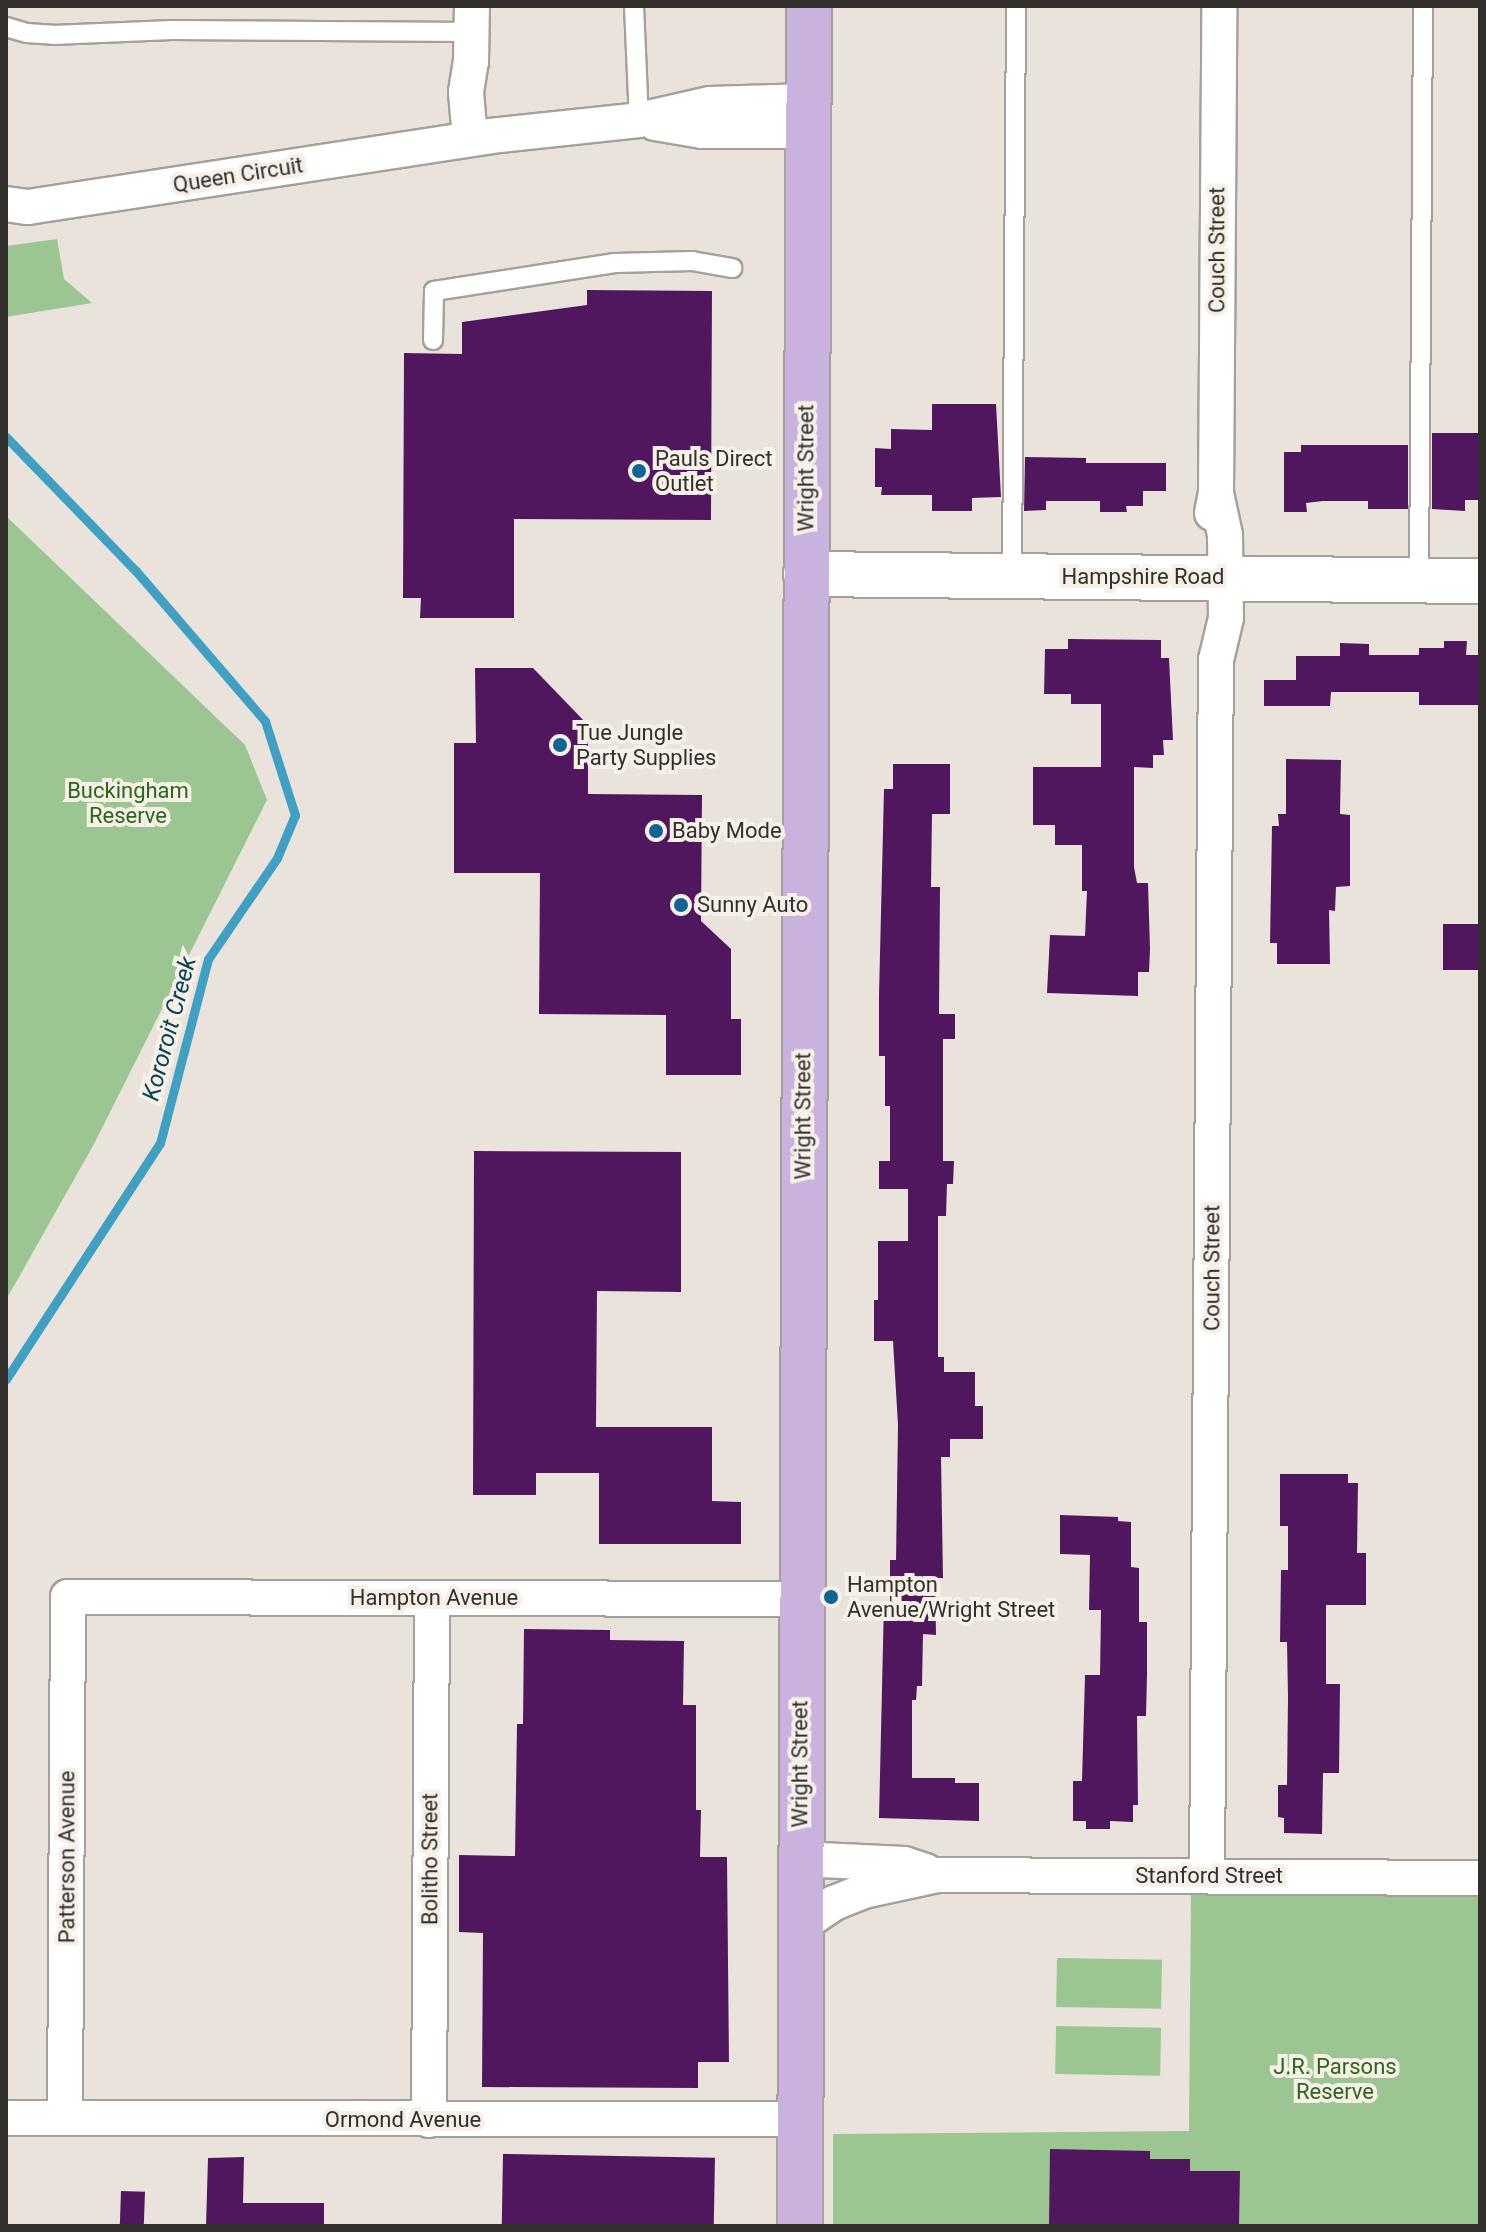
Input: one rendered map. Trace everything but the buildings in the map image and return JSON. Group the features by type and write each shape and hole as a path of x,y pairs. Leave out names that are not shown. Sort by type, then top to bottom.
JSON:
{"main road":[{"name":"Wright Street","path":"800,2226 809,6"}],"street":[{"name":"Couch Street","path":"1207,1876 1216,660 1226,618 1216,578 1225,535 1216,493 1219,6"},
{"path":"471,33 480,137"},
{"name":"Queen Circuit","path":"6,204 28,207 480,137 639,120 702,131 809,116"},
{"name":"Hampshire Road","path":"806,574 1480,581"},
{"name":"Hampton Avenue","path":"68,1597 801,1599"},
{"name":"Patterson Avenue","path":"65,2118 68,1597"},
{"name":"Bolitho Street","path":"429,2120 432,1598"},
{"name":"Stanford Street","path":"800,1859 904,1864 938,1875"},
{"name":"Stanford Street","path":"800,1926 834,1903 863,1891 938,1875 1480,1878"},
{"name":"Ormond Avenue","path":"6,2118 801,2119"}],"lane":[{"path":"634,6 639,120"},
{"path":"1012,577 1016,6"},
{"path":"1419,581 1423,6"},
{"path":"6,27 27,33 68,35 172,30 471,33"},
{"path":"433,340 434,291 615,263 692,261 732,268"}],"green space":[{"path":"57,239 64,279 92,303 6,317 6,246"},
{"name":"Buckingham Reserve","path":"6,516 245,745 267,800 94,1144 6,1300"},
{"name":"J.R. Parsons Reserve","path":"1191,1892 1480,1894 1480,2226 833,2226 833,2134 1189,2131"},
{"path":"1057,1958 1162,1960 1161,2009 1056,2007"},
{"path":"1056,2026 1161,2028 1160,2076 1055,2074"}],"waterway":[{"name":"Kororoit Creek","path":"6,437 136,571 265,721 295,815 277,858 208,959 160,1143 6,1379"}],"place":[{"name":"Pauls Direct Outlet","path":"639,471"},
{"name":"Tue Jungle Party Supplies","path":"560,745"},
{"name":"Baby Mode","path":"656,831"},
{"name":"Sunny Auto","path":"681,905"},
{"name":"Hampton Avenue/Wright Street","path":"831,1597"}]}
